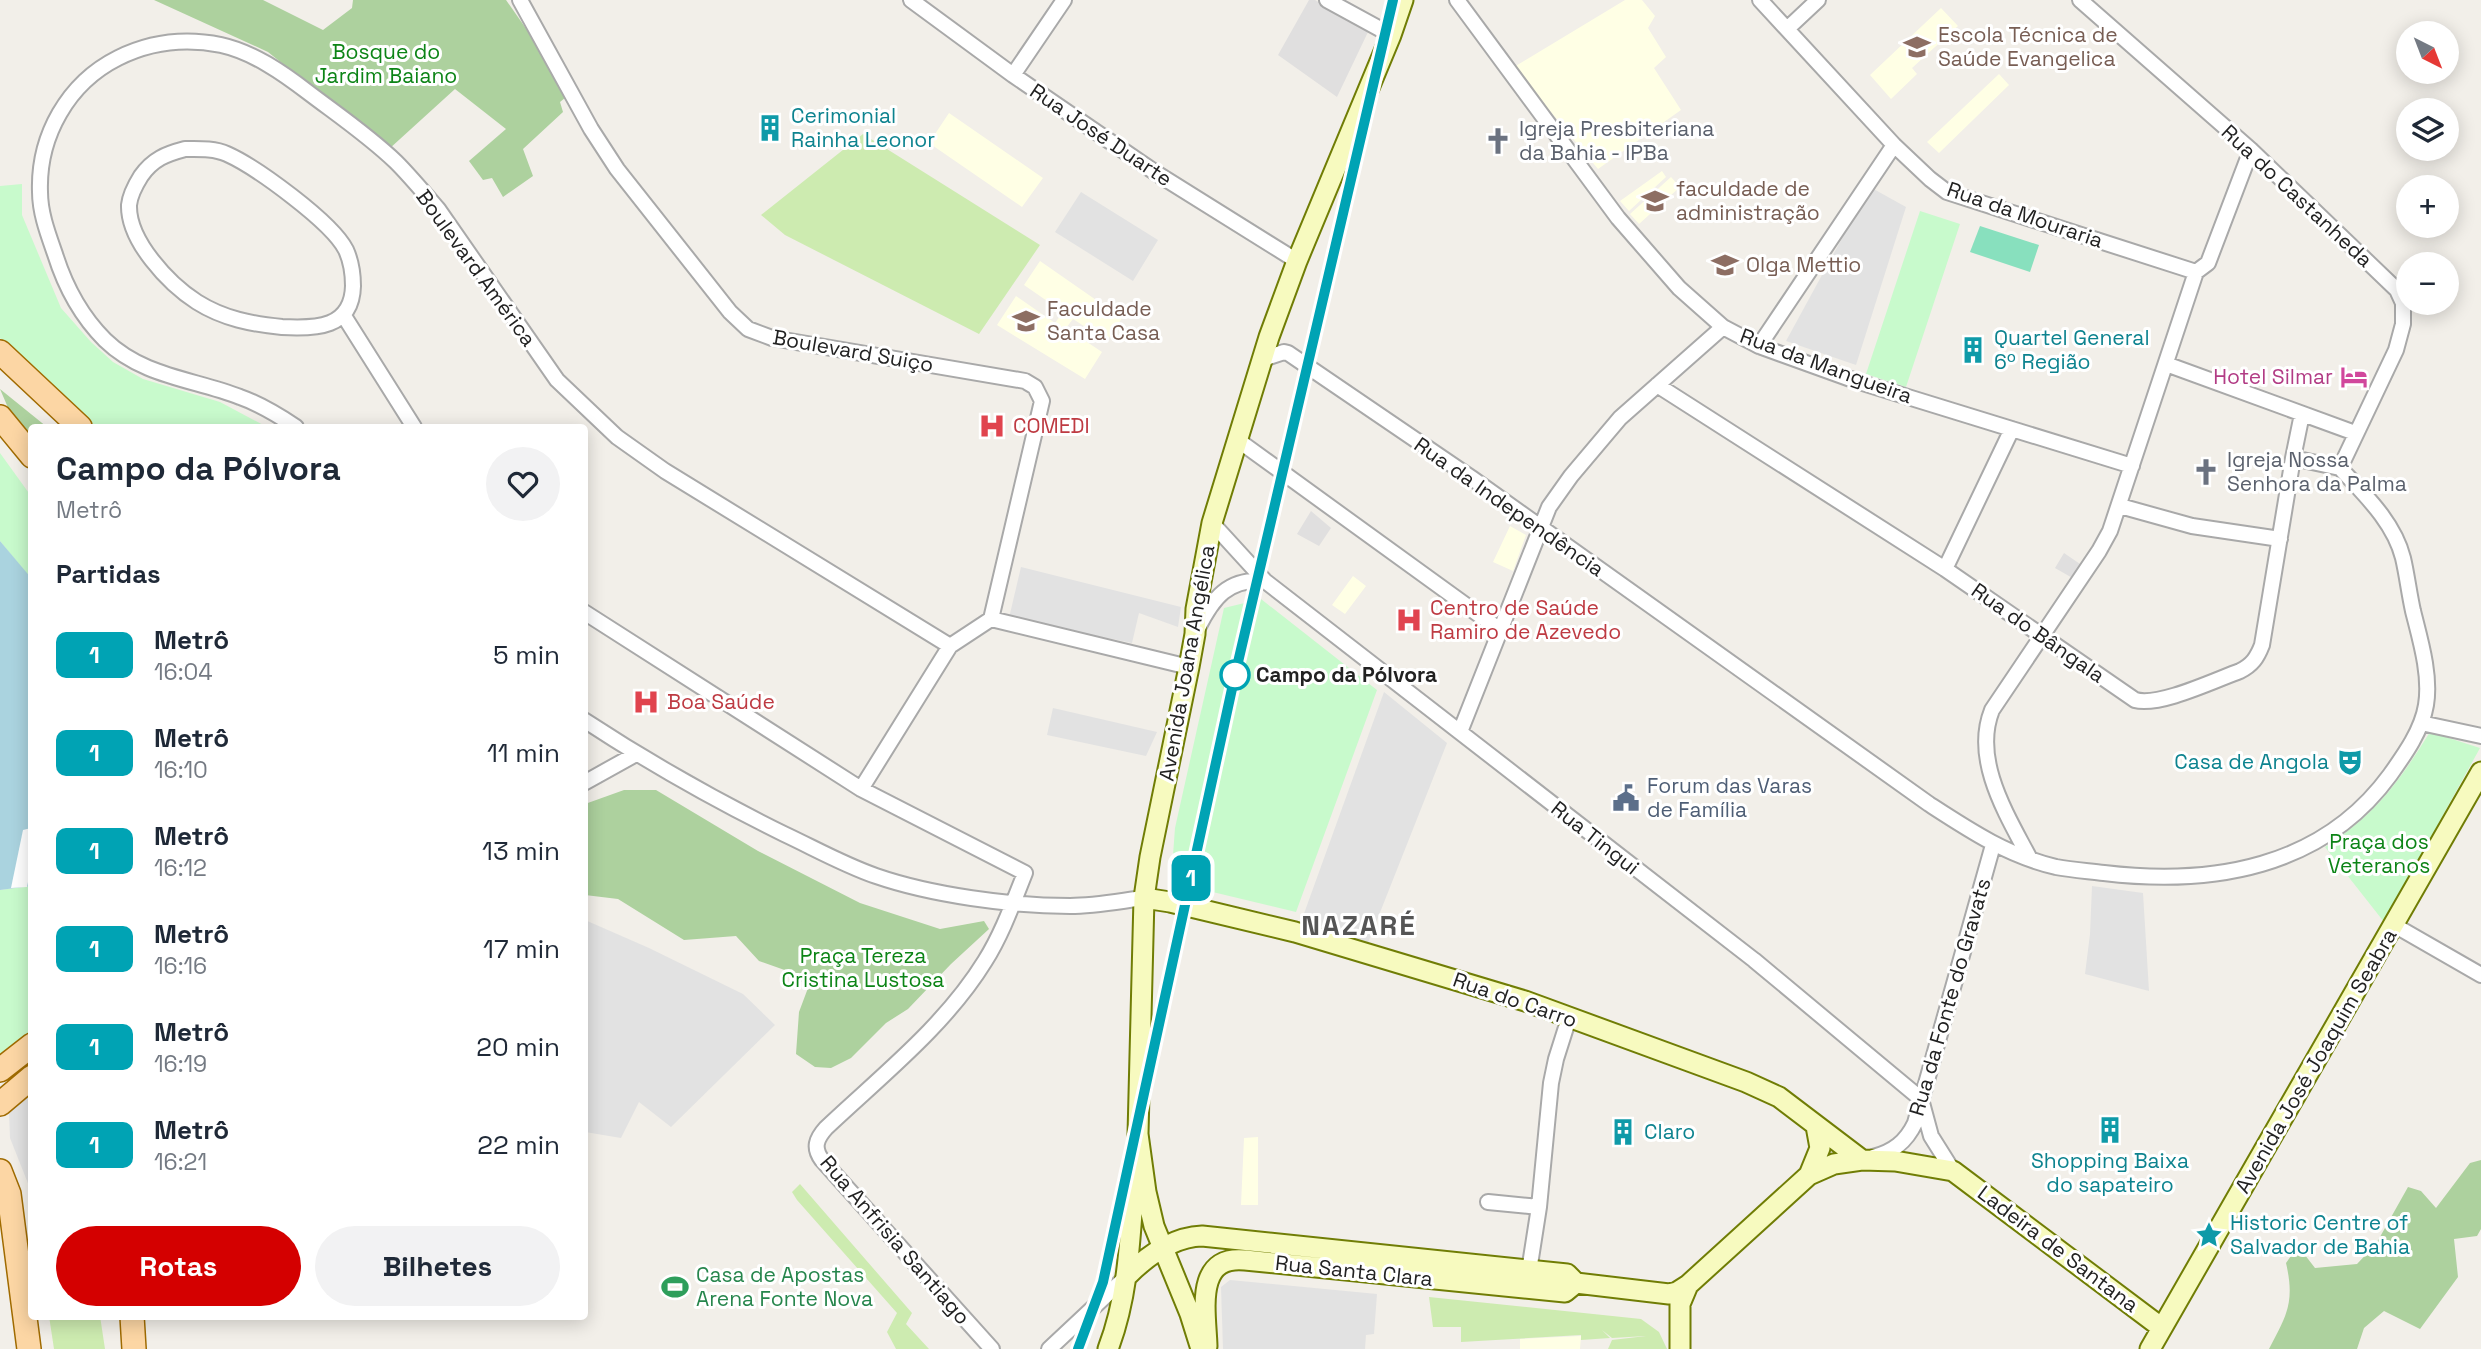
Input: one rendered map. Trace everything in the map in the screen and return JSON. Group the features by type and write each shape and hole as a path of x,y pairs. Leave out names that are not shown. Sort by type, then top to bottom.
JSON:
{"main road":[{"path":"0,352 77,424"},
{"path":"0,417 28,451"},
{"path":"0,1070 28,1048"},
{"path":"0,1104 28,1080"},
{"path":"0,1171 9,1195 29,1349"},
{"path":"132,1320 134,1349"}],"street":[{"name":"Boulevard Suiço","path":"520,0 591,129 617,169 730,312 748,329 772,338 1025,381 1035,387 1042,401 991,619"},
{"name":"Rua José Duarte","path":"911,0 1013,75 1156,173 1297,261"},
{"path":"1013,75 1064,0"},
{"path":"1327,0 1391,36"},
{"name":"Avenida Joana Angélica","path":"1201,1349 1154,1226 1138,1134 1144,898 1150,857 1189,667 1196,609 1212,523 1297,261 1391,36 1403,0"},
{"name":"Rua da Mangueira","path":"1457,0 1618,218 1679,288 1723,327 1759,346 1857,381 2132,466"},
{"name":"Rua da Mouraria","path":"1760,0 1894,145 1930,180 1947,192 2196,272"},
{"path":"1787,29 1818,0"},
{"name":"Rua do Castanheda","path":"2080,0 2251,150 2397,290 2403,303 2403,324 2396,350 2355,433"},
{"name":"Boulevard América","path":"292,424 274,412 239,396 152,370 128,358 106,341 87,320 59,267 47,230 40,193 42,157 52,127 69,96 100,67 136,49 181,41 222,45 256,58 290,79 363,133 416,183 438,209 557,380 609,430 665,471 950,646"},
{"path":"1759,346 1894,145"},
{"path":"185,149 205,149 226,153 269,180 320,220 345,249 352,269 353,286 352,300 344,316 334,322 317,326 254,324 225,317 196,301 169,280 148,256 132,223 129,205 135,185 148,166 164,154 185,149"},
{"path":"2030,859 1994,784 1986,723 1992,710 2099,551 2120,506 2196,272 2208,263 2251,150"},
{"path":"344,316 412,424"},
{"path":"1460,732 1549,507 1620,418 1723,327"},
{"name":"Rua da Independência","path":"1263,359 1288,353 1473,479 1929,804 1993,845 2057,867 2123,875 2169,877 2226,873 2260,866 2298,852 2324,837 2357,812 2379,790 2403,757 2421,723 2427,703 2423,646 2403,556 2372,502 2340,468"},
{"path":"2166,364 2355,433 2340,468 2293,457"},
{"name":"Rua do Bângala","path":"1657,385 1945,569 2135,700 2142,702 2159,700 2240,671 2250,666 2258,657 2302,414"},
{"path":"1945,569 2012,429"},
{"path":"1239,441 1500,630"},
{"path":"2120,506 2192,526 2236,535 2280,539"},
{"name":"Rua Tingui","path":"1212,523 1265,581 1754,960 1921,1099"},
{"path":"1195,634 1208,609 1226,589 1250,580 1265,581"},
{"path":"588,615 861,789 1025,873 1013,903"},
{"path":"861,789 950,646 991,619 1189,667"},
{"path":"588,723 636,754 748,816 832,858 877,876 930,890 1013,903 1070,906 1144,898"},
{"path":"2421,723 2481,736"},
{"path":"588,781 636,754"},
{"name":"Avenida José Joaquim Seabra","path":"2150,1349 2481,772"},
{"name":"Rua da Fonte do Gravats","path":"1862,1160 1891,1151 1902,1143 1915,1123 1993,845"},
{"name":"Rua do Carro","path":"1144,898 1205,909 1327,941 1525,1001 1746,1082 1779,1097 1862,1160"},
{"name":"Rua Anfrisia Santiago","path":"992,1349 822,1160 817,1153 816,1144 826,1128 953,1006 985,961 1013,903"},
{"path":"2394,925 2481,975"},
{"path":"1529,1271 1539,1207 1551,1083 1569,1018"},
{"name":"Ladeira de Santana","path":"1921,1099 1931,1136 1953,1171 2162,1328"},
{"path":"1680,1349 1680,1304 1688,1284 1809,1175 1820,1148 1816,1126"},
{"path":"1108,1349 1127,1276 1138,1134"},
{"name":"Ladeira de Santana","path":"1809,1175 1834,1164 1862,1160 1895,1161 1953,1171"},
{"path":"1488,1202 1539,1207"},
{"name":"Rua Santa Clara","path":"1127,1276 1141,1261 1163,1248 1180,1240 1202,1236 1567,1274 1576,1283 1659,1293 1677,1292 1688,1284"},
{"name":"Rua Santa Clara","path":"1207,1349 1205,1296 1209,1278 1225,1259 1565,1292 1576,1283"},
{"path":"1049,1349 1127,1276"},
{"path":"1659,1293 1671,1303 1679,1315"}],"shaded area":[{"path":"1309,0 1315,0 1368,32 1337,97 1278,55"},
{"path":"1625,0 1642,0 1655,16 1648,28 1666,57 1654,68 1681,110 1598,169 1514,67"},
{"name":"Escola Técnica de Saúde Evangelica","path":"1941,8 1958,26 1912,68 1917,74 1891,99 1870,75"},
{"path":"1999,74 2009,85 1939,153 1927,142"},
{"path":"949,113 1043,178 1022,207 929,143"},
{"path":"1662,171 1666,177 1629,211 1620,201"},
{"name":"faculdade de administração","path":"1671,177 1680,187 1639,224 1630,214"},
{"path":"1870,187 1906,207 1856,365 1786,341"},
{"path":"1081,192 1158,240 1133,281 1055,232"},
{"name":"Faculdade Santa Casa","path":"1040,261 1122,318 1107,341 1073,319 1066,328 1102,352 1085,379 997,325 1016,296 1055,323 1063,312 1024,285"},
{"path":"1311,511 1331,528 1319,546 1297,534"},
{"path":"1510,526 1526,535 1513,571 1493,562"},
{"path":"2064,553 2083,566 2076,580 2055,568"},
{"path":"1021,567 1181,607 1178,627 1139,613 1132,643 1009,618"},
{"path":"1353,576 1366,586 1345,614 1332,605"},
{"path":"1384,692 1447,743 1364,953 1297,933"},
{"path":"1053,708 1157,732 1146,756 1047,735"},
{"path":"2092,886 2143,893 2149,991 2085,974"},
{"path":"588,921 743,994 775,1025 671,1127 639,1102 621,1138 588,1132"},
{"path":"28,1097 28,1183 10,1138 9,1113"},
{"path":"1258,1137 1258,1205 1241,1205 1244,1138"},
{"path":"1230,1280 1377,1294 1374,1334 1366,1335 1365,1349 1223,1349 1221,1287"},
{"path":"1581,1336 1580,1349 1520,1349 1520,1339"}],"green space":[{"name":"Bosque do Jardim Baiano","path":"154,0 263,0 323,30 352,8 353,0 506,0 571,93 560,102 563,112 523,149 533,176 503,197 492,178 483,180 469,161 506,129 455,89 389,149 268,52"},
{"path":"863,134 1040,245 979,334 785,235 761,215"},
{"path":"22,184 22,215 61,308 91,342 113,362 143,379 220,402 261,424 93,424 0,338 0,186"},
{"path":"1920,211 1960,224 1906,387 1866,374"},
{"path":"1980,226 2039,245 2030,272 1970,252"},
{"path":"0,389 43,424 28,424 28,434 9,410"},
{"path":"0,453 28,492 28,575 0,541"},
{"path":"1261,599 1377,690 1296,912 1171,882 1175,828 1224,608"},
{"name":"Praça dos Veteranos","path":"2430,732 2480,748 2384,922 2325,847 2343,835 2385,796"},
{"name":"Praça Tereza Cristina Lustosa","path":"624,790 656,790 758,851 860,903 940,929 984,921 989,929 908,1009 886,1023 851,1058 831,1068 815,1067 796,1054 799,1012 808,988 793,973 759,961 736,936 684,940 618,899 588,895 588,803"},
{"path":"28,886 28,1055 0,1078 0,890"},
{"path":"2481,1160 2481,1229 2477,1236 2454,1239 2458,1277 2420,1329 2384,1311 2364,1328 2357,1349 2269,1349 2288,1308 2290,1288 2286,1263 2298,1246 2315,1268 2357,1264 2376,1244 2408,1187 2421,1191 2436,1208 2470,1163"},
{"path":"800,1184 912,1313 906,1324 929,1349 896,1349 887,1332 897,1313 797,1200 792,1192"},
{"path":"1429,1297 1641,1319 1659,1332 1667,1349 1608,1349 1612,1340 1646,1336 1612,1338 1602,1330 1610,1338 1581,1340 1581,1335 1461,1342 1461,1327 1433,1327"},
{"path":"50,1320 101,1320 105,1349 54,1349"}],"water":[{"path":"0,541 28,574 28,886 0,890"}],"pier":[{"path":"28,829 28,882 27,887 11,888 23,830"}],"metro line":[{"name":"1","path":"1078,1349 1103,1282 1235,675 1393,0"}],"place":[{"name":"Escola Técnica de Saúde Evangelica","path":"1917,47"},
{"name":"Cerimonial Rainha Leonor","path":"770,128"},
{"name":"Igreja Presbiteriana da Bahia - IPBa","path":"1498,141"},
{"name":"faculdade de administração","path":"1655,201"},
{"name":"Olga Mettio","path":"1725,265"},
{"name":"Faculdade Santa Casa","path":"1026,321"},
{"name":"Quartel General 6º Região","path":"1973,350"},
{"name":"Hotel Silmar","path":"2354,377"},
{"name":"COMEDI","path":"992,426"},
{"name":"Igreja Nossa Senhora da Palma","path":"2206,472"},
{"name":"Centro de Saúde Ramiro de Azevedo","path":"1409,620"},
{"name":"Campo da Pólvora","path":"1235,675"},
{"name":"Boa Saúde","path":"646,702"},
{"name":"Casa de Angola","path":"2350,762"},
{"name":"Forum das Varas de Família","path":"1626,798"},
{"name":"Shopping Baixa do sapateiro","path":"2110,1130"},
{"name":"Claro","path":"1623,1132"},
{"name":"Historic Centre of Salvador de Bahia","path":"2209,1235"},
{"name":"Casa de Apostas Arena Fonte Nova","path":"675,1287"}],"district":[{"name":"NAZARÉ","path":"1359,925"}]}
